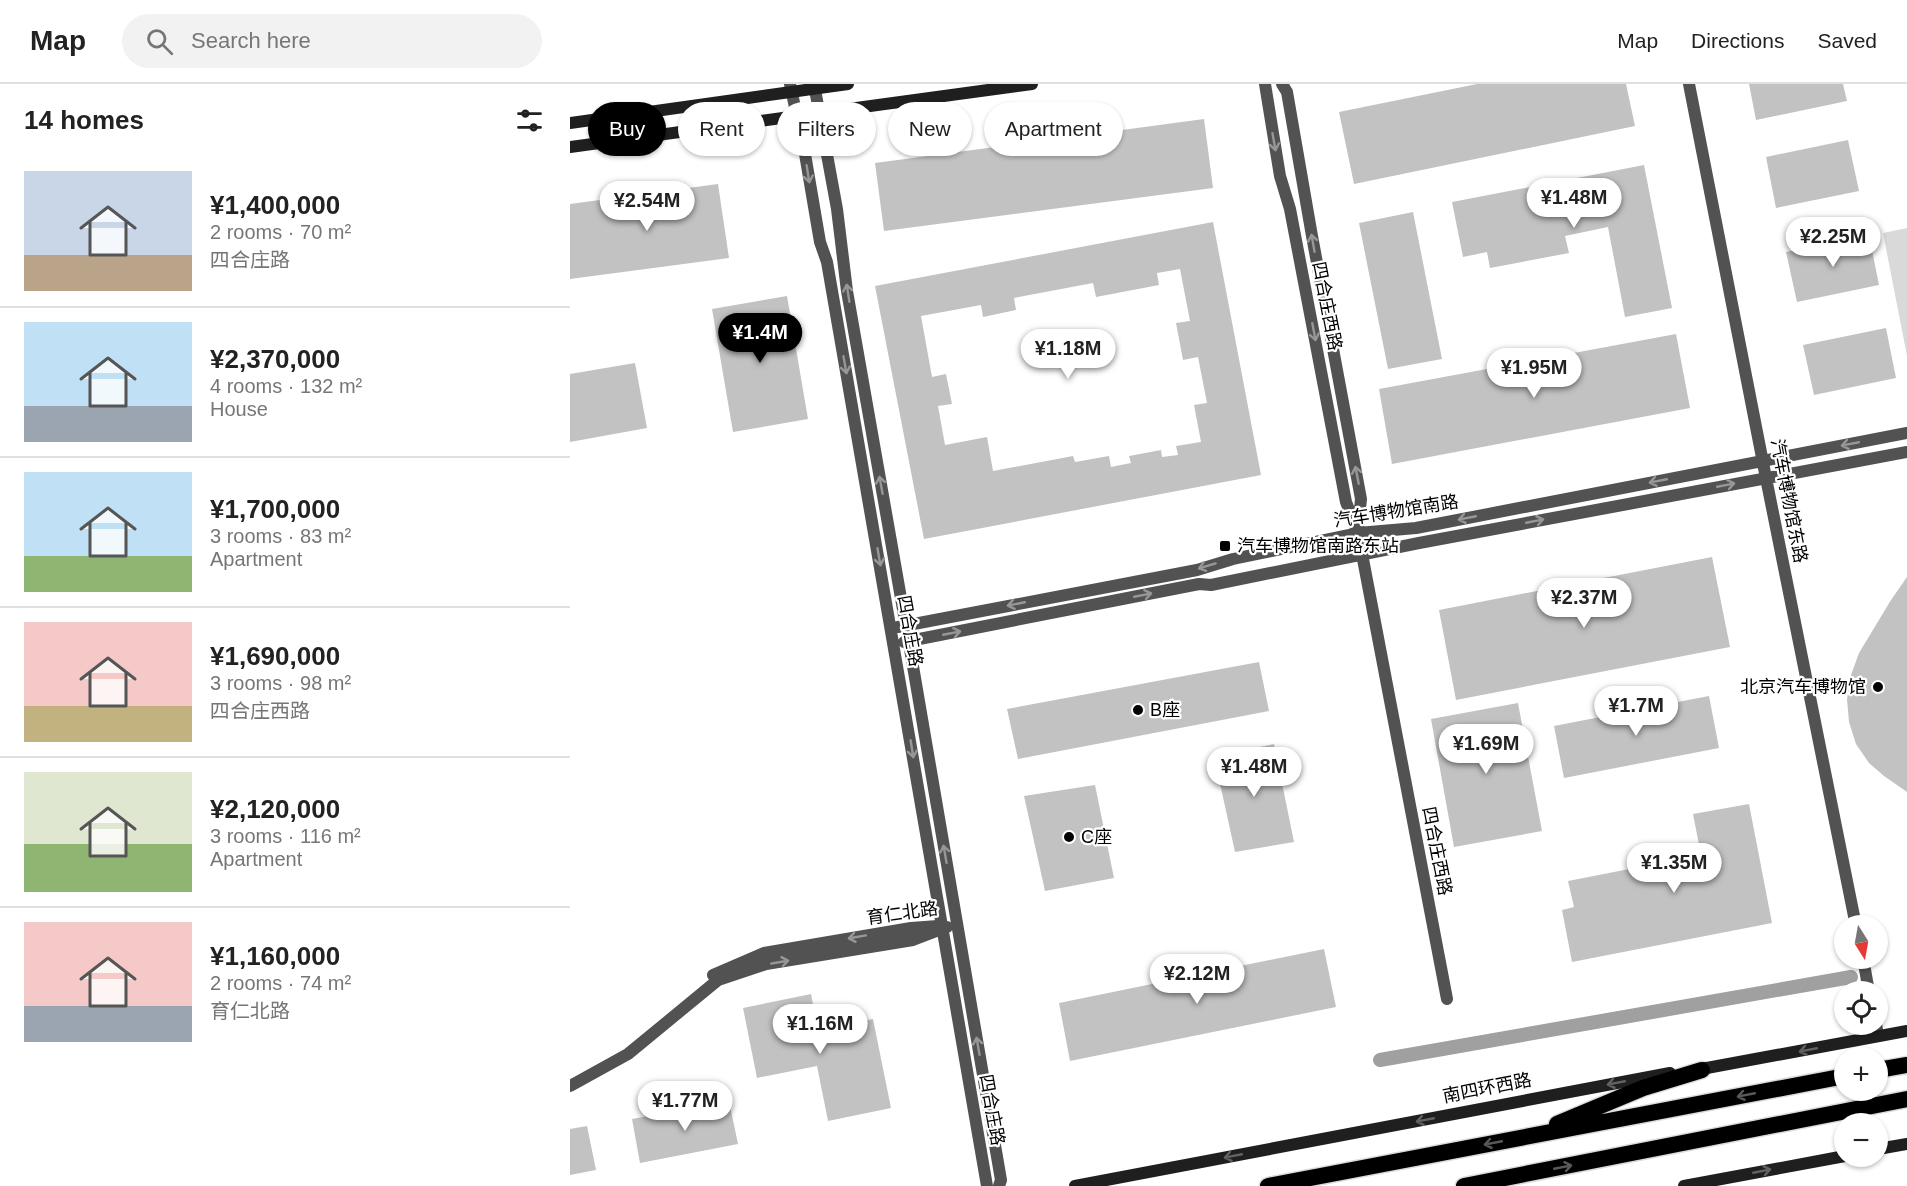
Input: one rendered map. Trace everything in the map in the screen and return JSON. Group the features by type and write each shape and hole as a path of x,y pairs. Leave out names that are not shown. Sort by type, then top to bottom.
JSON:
{"highway":[{"path":"1888,1068 1907,1065"},
{"path":"1523,1137 1643,1088 1702,1070"},
{"path":"1268,1186 1834,1078"},
{"path":"1464,1186 1907,1099"}],"main road":[{"path":"570,123 791,88 848,84"},
{"path":"876,106 1032,84"},
{"path":"570,147 777,119"},
{"name":"南四环西路","path":"1888,1030 1907,1031"},
{"name":"南四环西路","path":"1075,1186 1681,1071 1702,1070 1855,1035"},
{"path":"1888,1147 1907,1144"},
{"path":"1684,1186 1834,1158"}],"street":[{"name":"四合庄西路","path":"1265,84 1280,176 1290,209 1346,502 1358,533 1447,999"},
{"name":"四合庄西路","path":"1282,84 1287,92 1361,499 1358,533"},
{"name":"汽车博物馆东路","path":"1689,84 1854,915"},
{"name":"四合庄路","path":"814,87 817,102"},
{"name":"四合庄路","path":"804,156 819,242 827,262 987,1186"},
{"name":"四合庄路","path":"827,156 837,209 847,291 1001,1180 999,1186"},
{"name":"汽车博物馆南路","path":"892,628 1197,570 1233,559 1358,533 1416,528 1907,433"},
{"name":"汽车博物馆南路","path":"894,644 1199,584 1211,585 1907,452"},
{"name":"育仁北路","path":"570,1078 623,1049 716,973 764,953 911,928 957,924"},
{"name":"育仁北路","path":"570,1086 628,1054 718,980 766,964 913,939 942,927"}],"shaded area":[{"path":"1907,228 1907,356 1883,233"}],"building":[{"path":"1477,84 1626,84 1635,126 1354,184 1339,112"},
{"path":"1749,84 1843,84 1847,101 1756,120"},
{"path":"1204,119 1213,188 884,231 875,163 927,156 972,156 972,150 984,148 984,156 1123,156 1123,130"},
{"path":"1848,140 1859,191 1776,208 1766,157"},
{"path":"1644,165 1672,308 1625,317 1608,227 1565,236 1569,253 1490,268 1487,252 1463,257 1452,202"},
{"path":"718,184 729,258 570,279 570,204"},
{"path":"1413,212 1442,359 1388,369 1359,223"},
{"path":"1213,222 1261,475 924,539 875,286","holes":["1180,269 1190,321 1176,323 1183,360 1198,357 1207,403 1194,405 1201,442 1176,446 1178,455 1162,457 1161,450 1129,456 1131,463 1111,467 1109,456 1075,462 1073,456 993,471 987,437 945,445 938,406 952,404 946,374 932,377 921,316 981,305 983,317 1016,310 1014,298 1093,283 1096,297 1159,285 1157,273"]},
{"path":"1869,235 1879,285 1797,302 1786,252"},
{"path":"787,296 808,419 733,432 712,309"},
{"path":"1886,328 1896,378 1814,395 1803,345"},
{"path":"1676,334 1690,408 1392,464 1379,389"},
{"path":"635,363 647,428 570,442 570,374"},
{"path":"1712,557 1730,647 1456,700 1439,610"},
{"name":"北京汽车博物馆","path":"1907,577 1907,792 1869,763 1856,744 1849,722 1847,699 1851,675 1859,653"},
{"name":"B座","path":"1259,662 1269,711 1018,759 1007,709"},
{"path":"1709,696 1719,748 1564,778 1554,726"},
{"path":"1518,703 1542,831 1454,847 1431,719"},
{"path":"1274,744 1294,842 1235,852 1214,756"},
{"name":"C座","path":"1095,785 1114,878 1045,891 1024,796"},
{"path":"1749,804 1772,923 1572,962 1562,910 1574,907 1568,881 1701,855 1693,814"},
{"path":"1324,949 1336,1007 1070,1061 1059,1003"},
{"path":"811,994 818,1030 873,1019 891,1108 828,1121 817,1066 757,1078 743,1008"},
{"path":"729,1101 738,1144 640,1163 632,1119"},
{"path":"587,1126 596,1170 570,1175 570,1129"}],"waterway":[{"path":"1380,1060 1851,977"}],"place":[{"name":"汽车博物馆南路东站","path":"1225,546"},
{"name":"北京汽车博物馆","path":"1878,687"},
{"name":"B座","path":"1138,710"},
{"name":"C座","path":"1069,837"}]}
